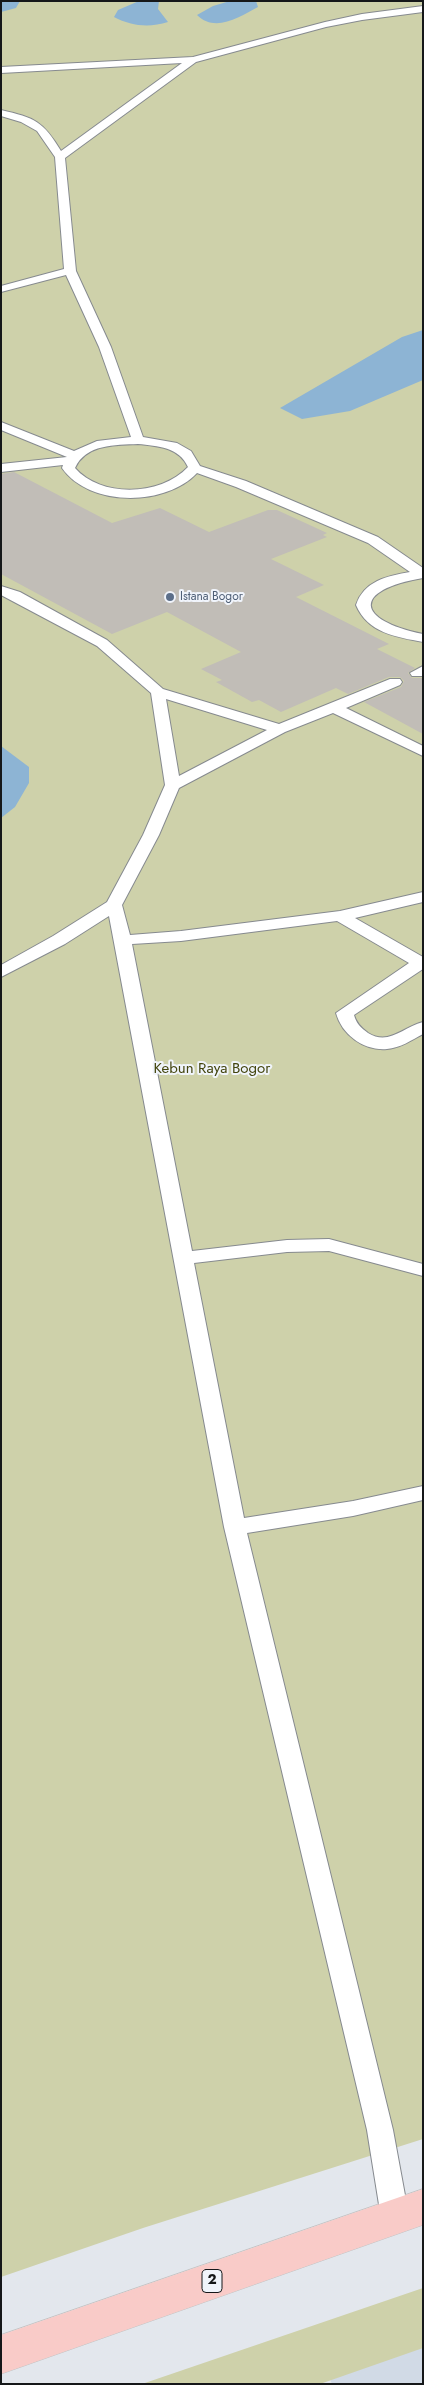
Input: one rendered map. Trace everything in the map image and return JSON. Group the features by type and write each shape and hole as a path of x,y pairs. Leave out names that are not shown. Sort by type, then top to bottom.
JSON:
{"main road":[{"name":"2","path":"1,2355 409,2212"}],"lane":[{"path":"1,70 193,60 364,13 423,9"},
{"path":"60,157 193,60"},
{"path":"1,113 25,119 46,134 51,146 60,157 70,272 105,347 138,440"},
{"path":"1,289 70,272"},
{"path":"1,426 73,457"},
{"path":"1,468 73,457 101,444 138,440 161,443 180,449 192,458 195,468 190,477 162,490 120,492 100,490 84,484 73,477 68,468 73,457"},
{"path":"195,468 241,484 373,540 422,574"},
{"path":"422,574 400,577 382,583 369,591 363,601 364,612 373,622 388,630 423,638"},
{"path":"1,590 15,595 102,643 158,692 280,729"},
{"path":"173,785 280,729 396,682"},
{"path":"1,972 59,940 114,905 152,835 173,785 158,692"},
{"path":"334,708 423,752"},
{"path":"123,940 181,936 340,916 423,897"},
{"path":"114,905 123,940 185,1258 235,1527 380,2130 386,2173 409,2212"},
{"path":"340,916 422,964 345,1013 346,1023 356,1034 375,1042 387,1044 423,1027"},
{"path":"185,1258 287,1246 328,1245 423,1270"},
{"path":"235,1527 380,1504 423,1493"}],"shaded area":[{"path":"423,2314 423,2384 332,2384 317,2347"}],"green space":[{"name":"Kebun Raya Bogor","path":"1,1 423,1 423,2139 143,2228 1,2277"},
{"path":"423,2288 423,2348 320,2384 142,2384"}],"water":[{"path":"139,1 159,1 158,9 168,22 140,25 114,17 118,10"},
{"path":"230,1 256,1 258,7 228,22 212,23 197,15 213,6"},
{"path":"423,330 423,380 350,411 302,419 280,408 402,337"},
{"path":"1,746 29,767 29,783 15,807 1,818"}],"building":[{"name":"Istana Bogor","path":"14,472 112,523 160,508 209,532 268,510 277,510 327,533 323,535 327,537 271,559 324,585 296,597 389,644 377,649 415,668 408,673 412,678 423,678 423,734 364,702 401,687 404,681 400,677 389,677 348,694 336,688 281,712 259,700 252,702 216,682 222,680 201,669 241,652 167,612 112,634 1,574 1,474"}],"place":[{"name":"Istana Bogor","path":"170,597"}]}
